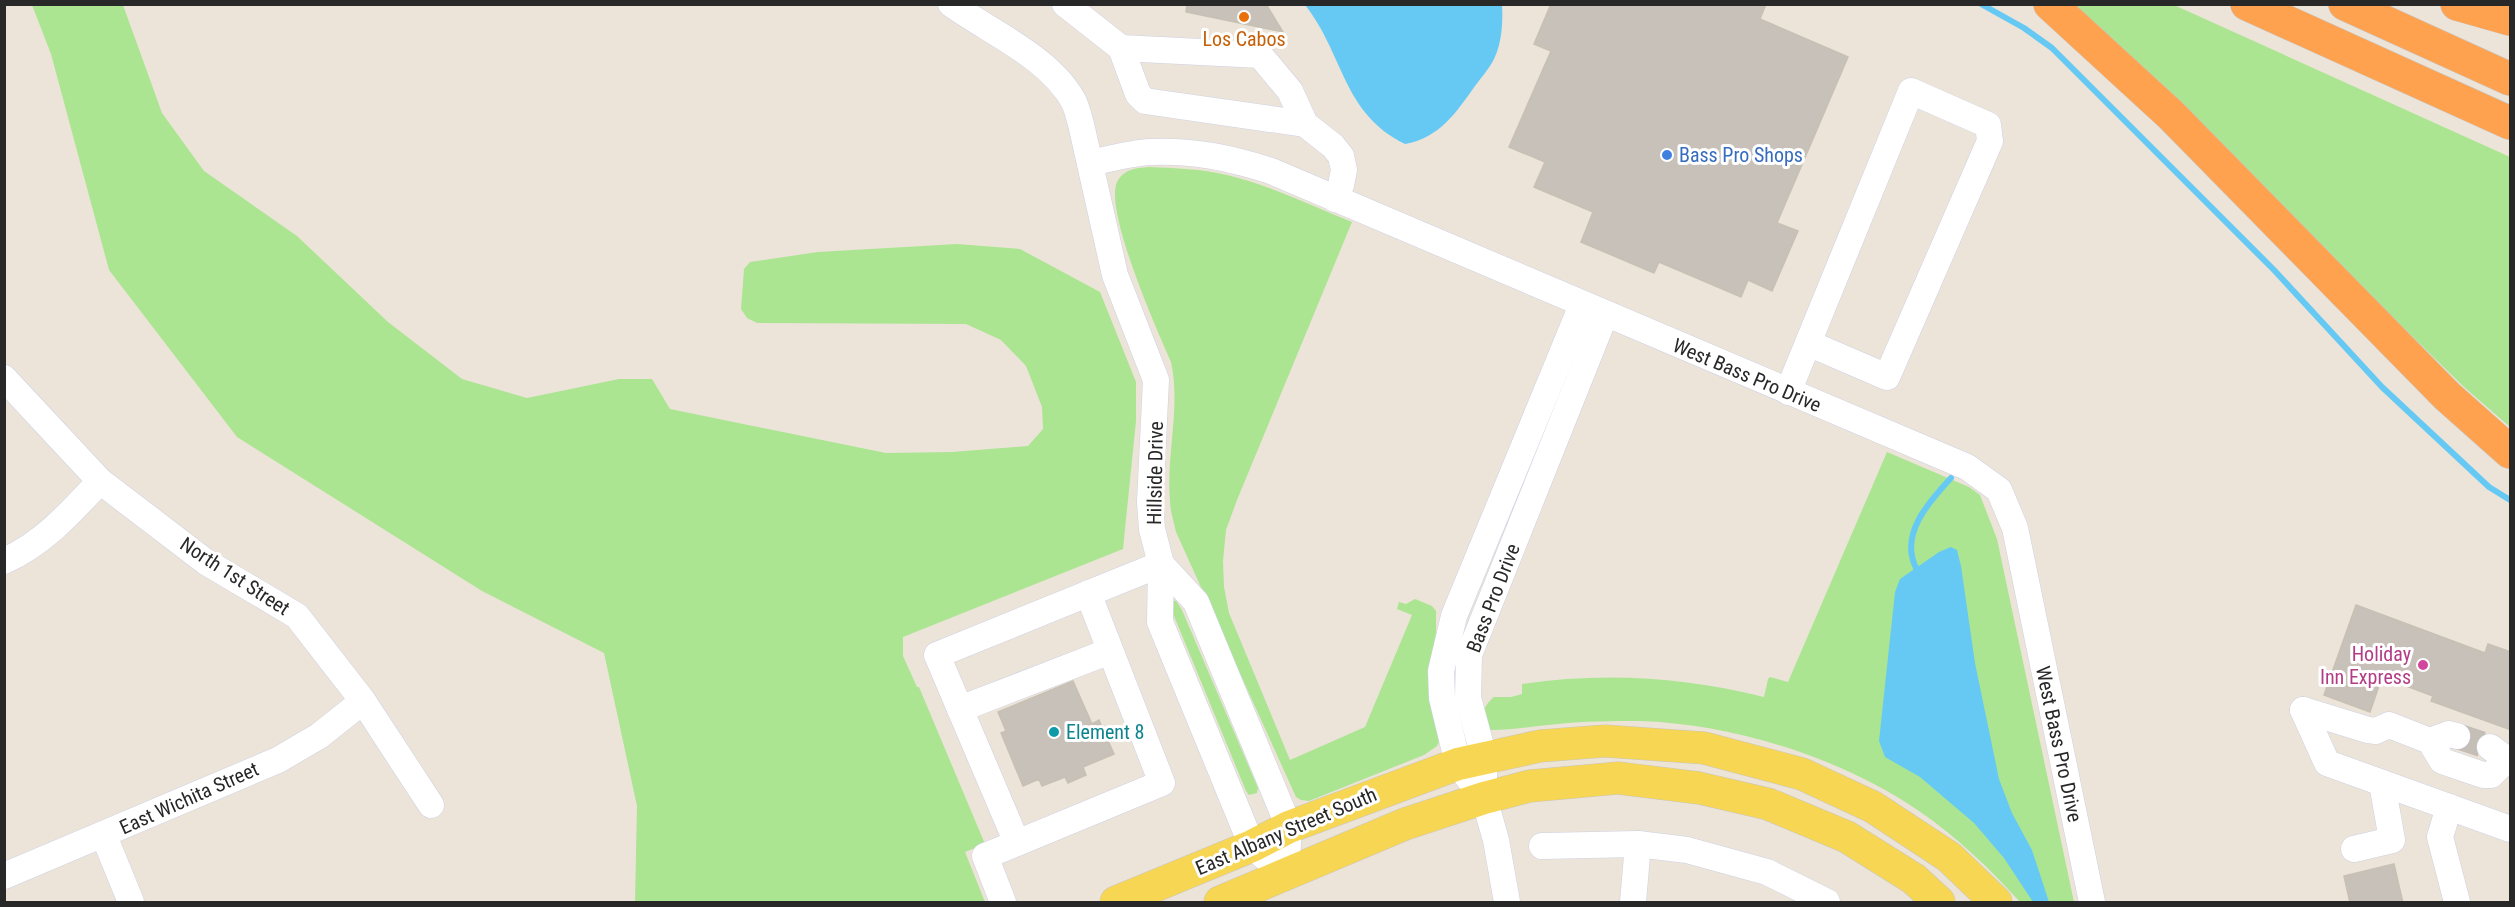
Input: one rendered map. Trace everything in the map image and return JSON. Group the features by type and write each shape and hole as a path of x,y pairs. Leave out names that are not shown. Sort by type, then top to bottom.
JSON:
{"highway":[{"path":"2050,4 2171,115 2447,396 2511,452"},
{"path":"2247,4 2511,123"},
{"path":"2345,4 2511,79"},
{"path":"2457,4 2511,19"}],"main road":[{"name":"East Albany Street South","path":"1116,903 1252,846 1289,827 1471,761 1540,746 1605,741 1704,748 1802,774 1873,807 1949,857 1996,903"},
{"name":"East Albany Street South","path":"1220,903 1405,824 1484,798 1530,786 1618,778 1699,788 1768,804 1847,837 1914,879 1939,903"}],"street":[{"name":"Hillside Drive","path":"951,4 1019,48 1059,82 1073,102 1081,124 1115,275 1156,380 1150,502 1152,529 1161,564 1196,602 1289,827 1286,875"},
{"path":"1065,4 1121,48 1138,94 1145,101 1305,124"},
{"path":"1121,48 1260,55 1290,91 1305,124 1333,146 1341,156 1344,170 1335,199"},
{"path":"1788,392 1808,343 1911,91 1988,125 1990,141 1887,377 1808,343"},
{"name":"West Bass Pro Drive","path":"1090,163 1148,152 1187,152 1228,157 1271,171 1593,310 1967,467 1999,490 2015,528 2092,903"},
{"name":"Bass Pro Drive","path":"1507,903 1496,840 1471,761 1468,698 1469,654 1593,310"},
{"name":"North 1st Street","path":"4,378 100,481 206,562 297,616 363,701 431,805"},
{"path":"4,561 28,551 60,524 100,481"},
{"path":"1017,843 937,656 1161,564 1160,622 1252,846 1286,875"},
{"path":"1003,903 985,856 1162,783 1088,593"},
{"path":"960,709 1110,651"},
{"name":"East Wichita Street","path":"4,876 104,836 278,760 319,736 363,701"},
{"path":"2501,759 2491,775 2483,775 2442,761 2430,741 2389,725 2376,731 2368,730 2303,710 2327,764 2511,829"},
{"path":"2430,741 2449,734 2457,736"},
{"path":"2354,849 2392,840 2382,783"},
{"path":"2449,807 2440,837 2457,903"},
{"path":"104,836 130,903"},
{"path":"1633,903 1638,844"},
{"path":"1542,846 1638,844 1687,850 1767,872 1827,903"}],"green space":[{"path":"32,5 123,5 162,113 204,171 297,236 388,322 462,379 527,398 619,379 652,379 670,409 886,453 952,452 1028,446 1043,429 1042,407 1026,366 1001,340 966,324 757,323 747,318 741,309 744,269 750,262 818,252 957,244 1020,249 1100,292 1136,382 1136,421 1123,549 903,637 903,656 919,687 985,844 965,852 985,902 635,902 637,806 604,653 482,591 237,437 109,270 51,54"},
{"path":"2065,5 2174,5 2510,157 2510,427 2464,387 2109,40"},
{"path":"1149,167 1198,170 1243,179 1352,222 1226,530 1223,561 1224,587 1229,613 1290,760 1365,727 1412,615 1397,609 1399,602 1406,604 1415,599 1432,606 1436,611 1436,633 1430,668 1439,742 1424,755 1309,801 1296,797 1176,532 1169,483 1174,414 1174,379 1171,362 1134,271 1118,218 1115,197 1117,182 1123,174"},
{"path":"1887,452 1969,487 1980,495 1997,539 2074,902 2020,902 1973,854 1919,811 1856,775 1786,747 1712,729 1640,721 1568,723 1490,730 1486,726 1483,713 1490,701 1494,697 1511,697 1522,694 1522,684 1583,678 1643,678 1704,685 1764,697 1770,677 1788,682"},
{"path":"1172,600 1176,601 1182,610 1258,788 1257,793 1249,795 1246,791 1174,616 1171,608"}],"water":[{"path":"1305,5 1502,5 1502,25 1497,53 1461,106 1437,130 1417,141 1405,144 1384,131 1368,116 1356,99 1318,24"},
{"path":"1951,547 1957,550 1961,566 1975,663 1999,779 2012,813 2032,850 2049,902 2033,902 2004,858 1974,823 1920,777 1885,757 1879,741 1895,592 1900,579 1939,552"}],"building":[{"name":"Los Cabos","path":"1187,4 1266,4 1283,32 1186,12"},
{"name":"Bass Pro Shops","path":"1551,4 1766,4 1760,19 1848,57 1777,223 1798,231 1772,291 1748,280 1741,297 1659,262 1654,273 1581,242 1593,212 1534,187 1545,162 1509,147 1551,51 1534,44"},
{"name":"Holiday Inn Express","path":"2356,605 2485,653 2488,644 2511,652 2511,730 2431,701 2433,696 2382,677 2370,712 2324,695"},
{"name":"Element 8","path":"1073,681 1092,724 1099,720 1114,754 1083,767 1086,775 1068,783 1065,777 1042,786 1039,779 1023,786 1001,733 1006,731 998,712"},
{"path":"2394,864 2403,903 2350,903 2344,876"}],"waterway":[{"path":"1981,4 2024,28 2052,48 2274,270 2382,387 2489,487 2510,500"},
{"path":"1916,568 1911,542 1914,530 1926,507 1951,478"}],"tunnel":[{"path":"2457,736 2490,747"}],"place":[{"name":"Los Cabos","path":"1244,17"},
{"name":"Bass Pro Shops","path":"1667,155"},
{"name":"Holiday Inn Express","path":"2423,665"},
{"name":"Element 8","path":"1054,732"}]}
